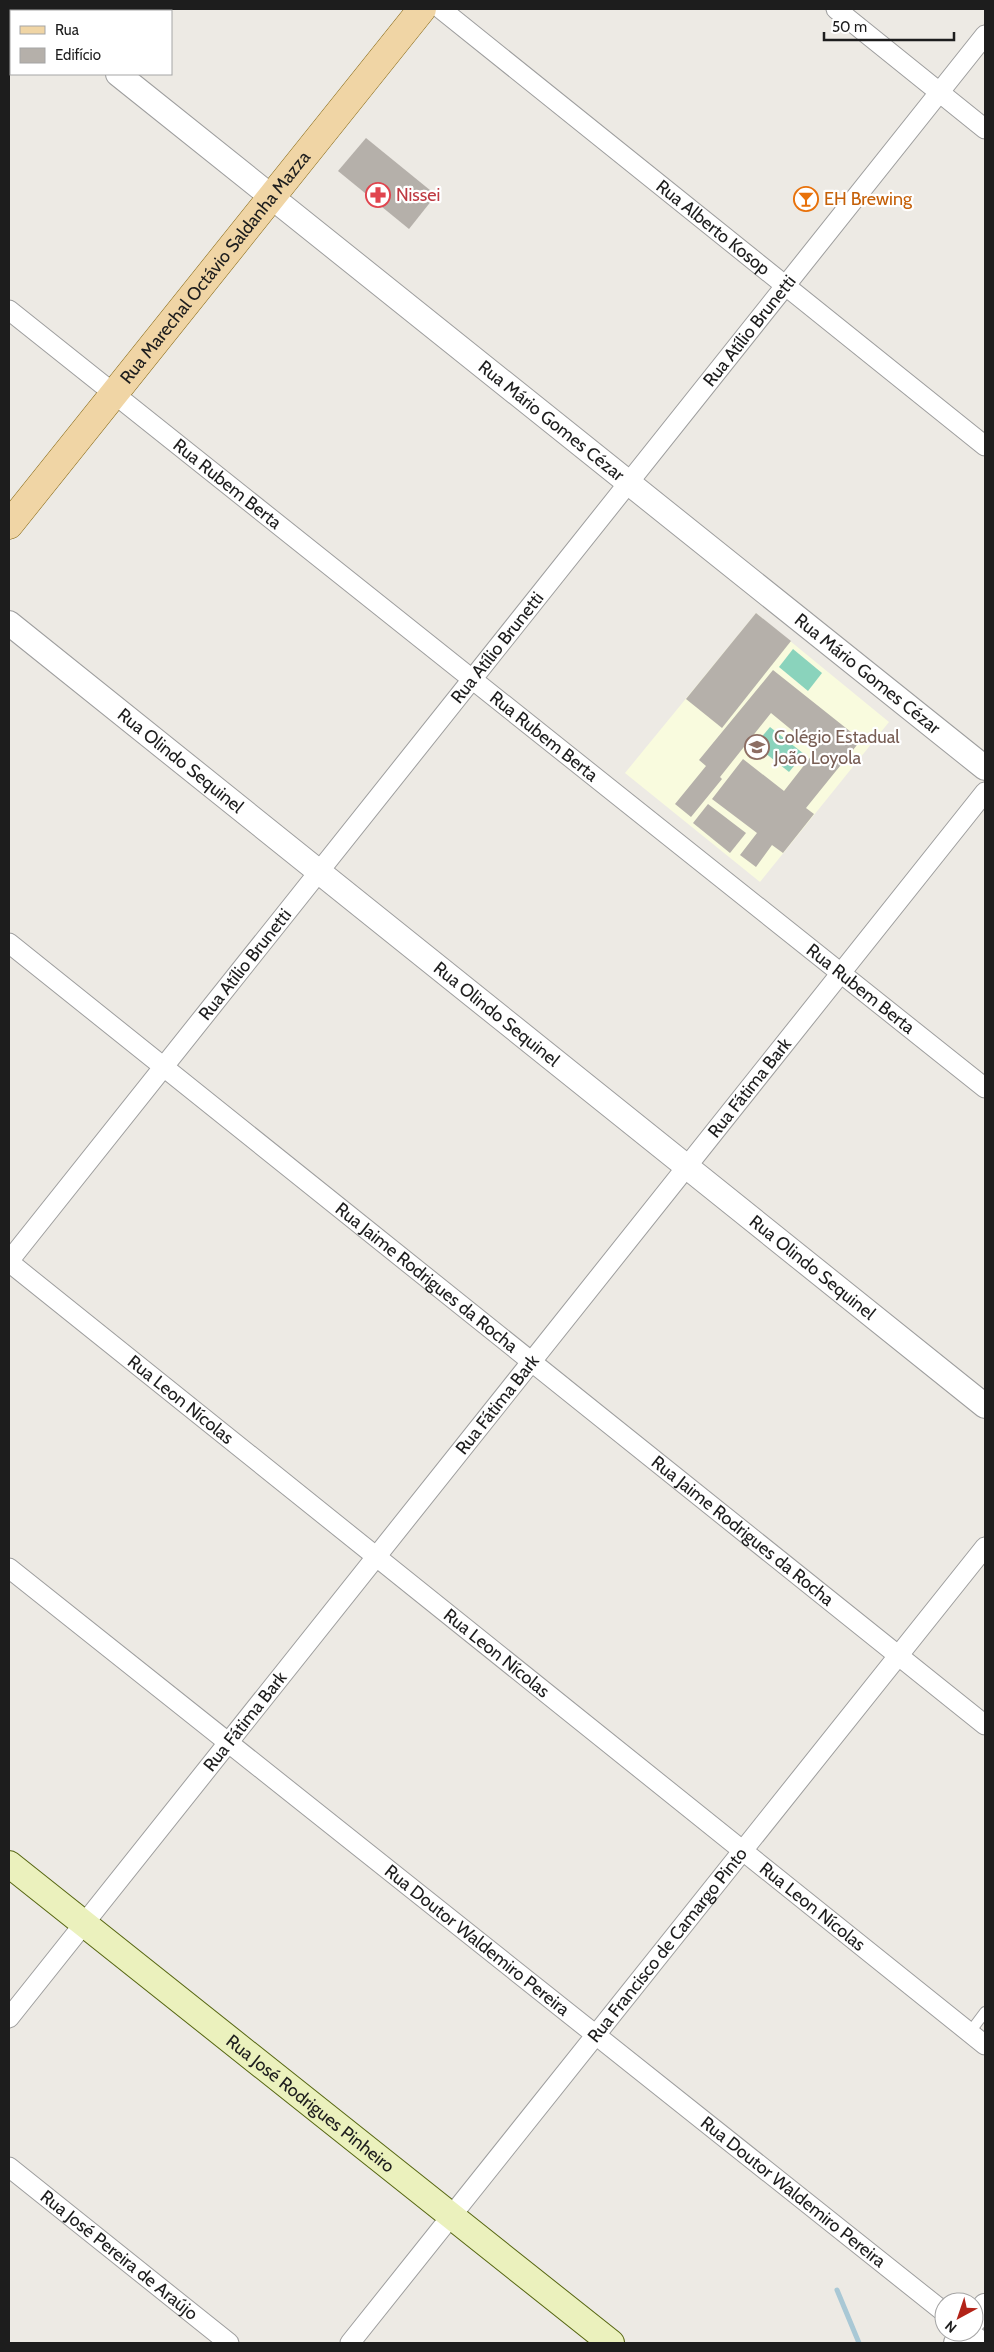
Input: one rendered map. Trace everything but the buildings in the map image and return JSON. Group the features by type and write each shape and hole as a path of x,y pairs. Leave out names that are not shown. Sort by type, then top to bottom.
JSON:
{"main road":[{"name":"Rua Marechal Octávio Saldanha Mazza","path":"9,525 422,9"},
{"name":"Rua José Rodrigues Pinheiro","path":"9,1864 611,2343"}],"street":[{"name":"Rua Alberto Kosop","path":"441,9 985,446"},
{"path":"836,9 985,129"},
{"name":"Rua Atílio Brunetti","path":"9,1261 985,35"},
{"name":"Rua Mário Gomes Cézar","path":"119,75 985,768"},
{"name":"Rua Rubem Berta","path":"9,310 985,1088"},
{"name":"Rua Olindo Sequinel","path":"9,622 985,1406"},
{"name":"Rua Fátima Bark","path":"9,2018 985,792"},
{"name":"Rua Jaime Rodrigues da Rocha","path":"9,943 985,1725"},
{"name":"Rua Leon Nícolas","path":"9,1261 985,2045"},
{"name":"Rua Francisco de Camargo Pinto","path":"350,2343 985,1547"},
{"name":"Rua Doutor Waldemiro Pereira","path":"9,1568 934,2304"},
{"name":"Rua José Pereira de Araújo","path":"9,2167 230,2343"}],"lane":[{"path":"970,2032 985,2012"}],"shaded area":[{"name":"Colégio Estadual João Loyola","path":"756,613 889,722 760,882 625,773"}],"green space":[{"path":"793,649 822,673 808,691 779,667"},
{"path":"770,727 804,754 789,772 755,745"}],"waterway":[{"path":"837,2290 859,2343"}],"place":[{"name":"Nissei","path":"378,195"},
{"name":"EH Brewing","path":"806,199"},
{"name":"Colégio Estadual João Loyola","path":"757,747"}]}
